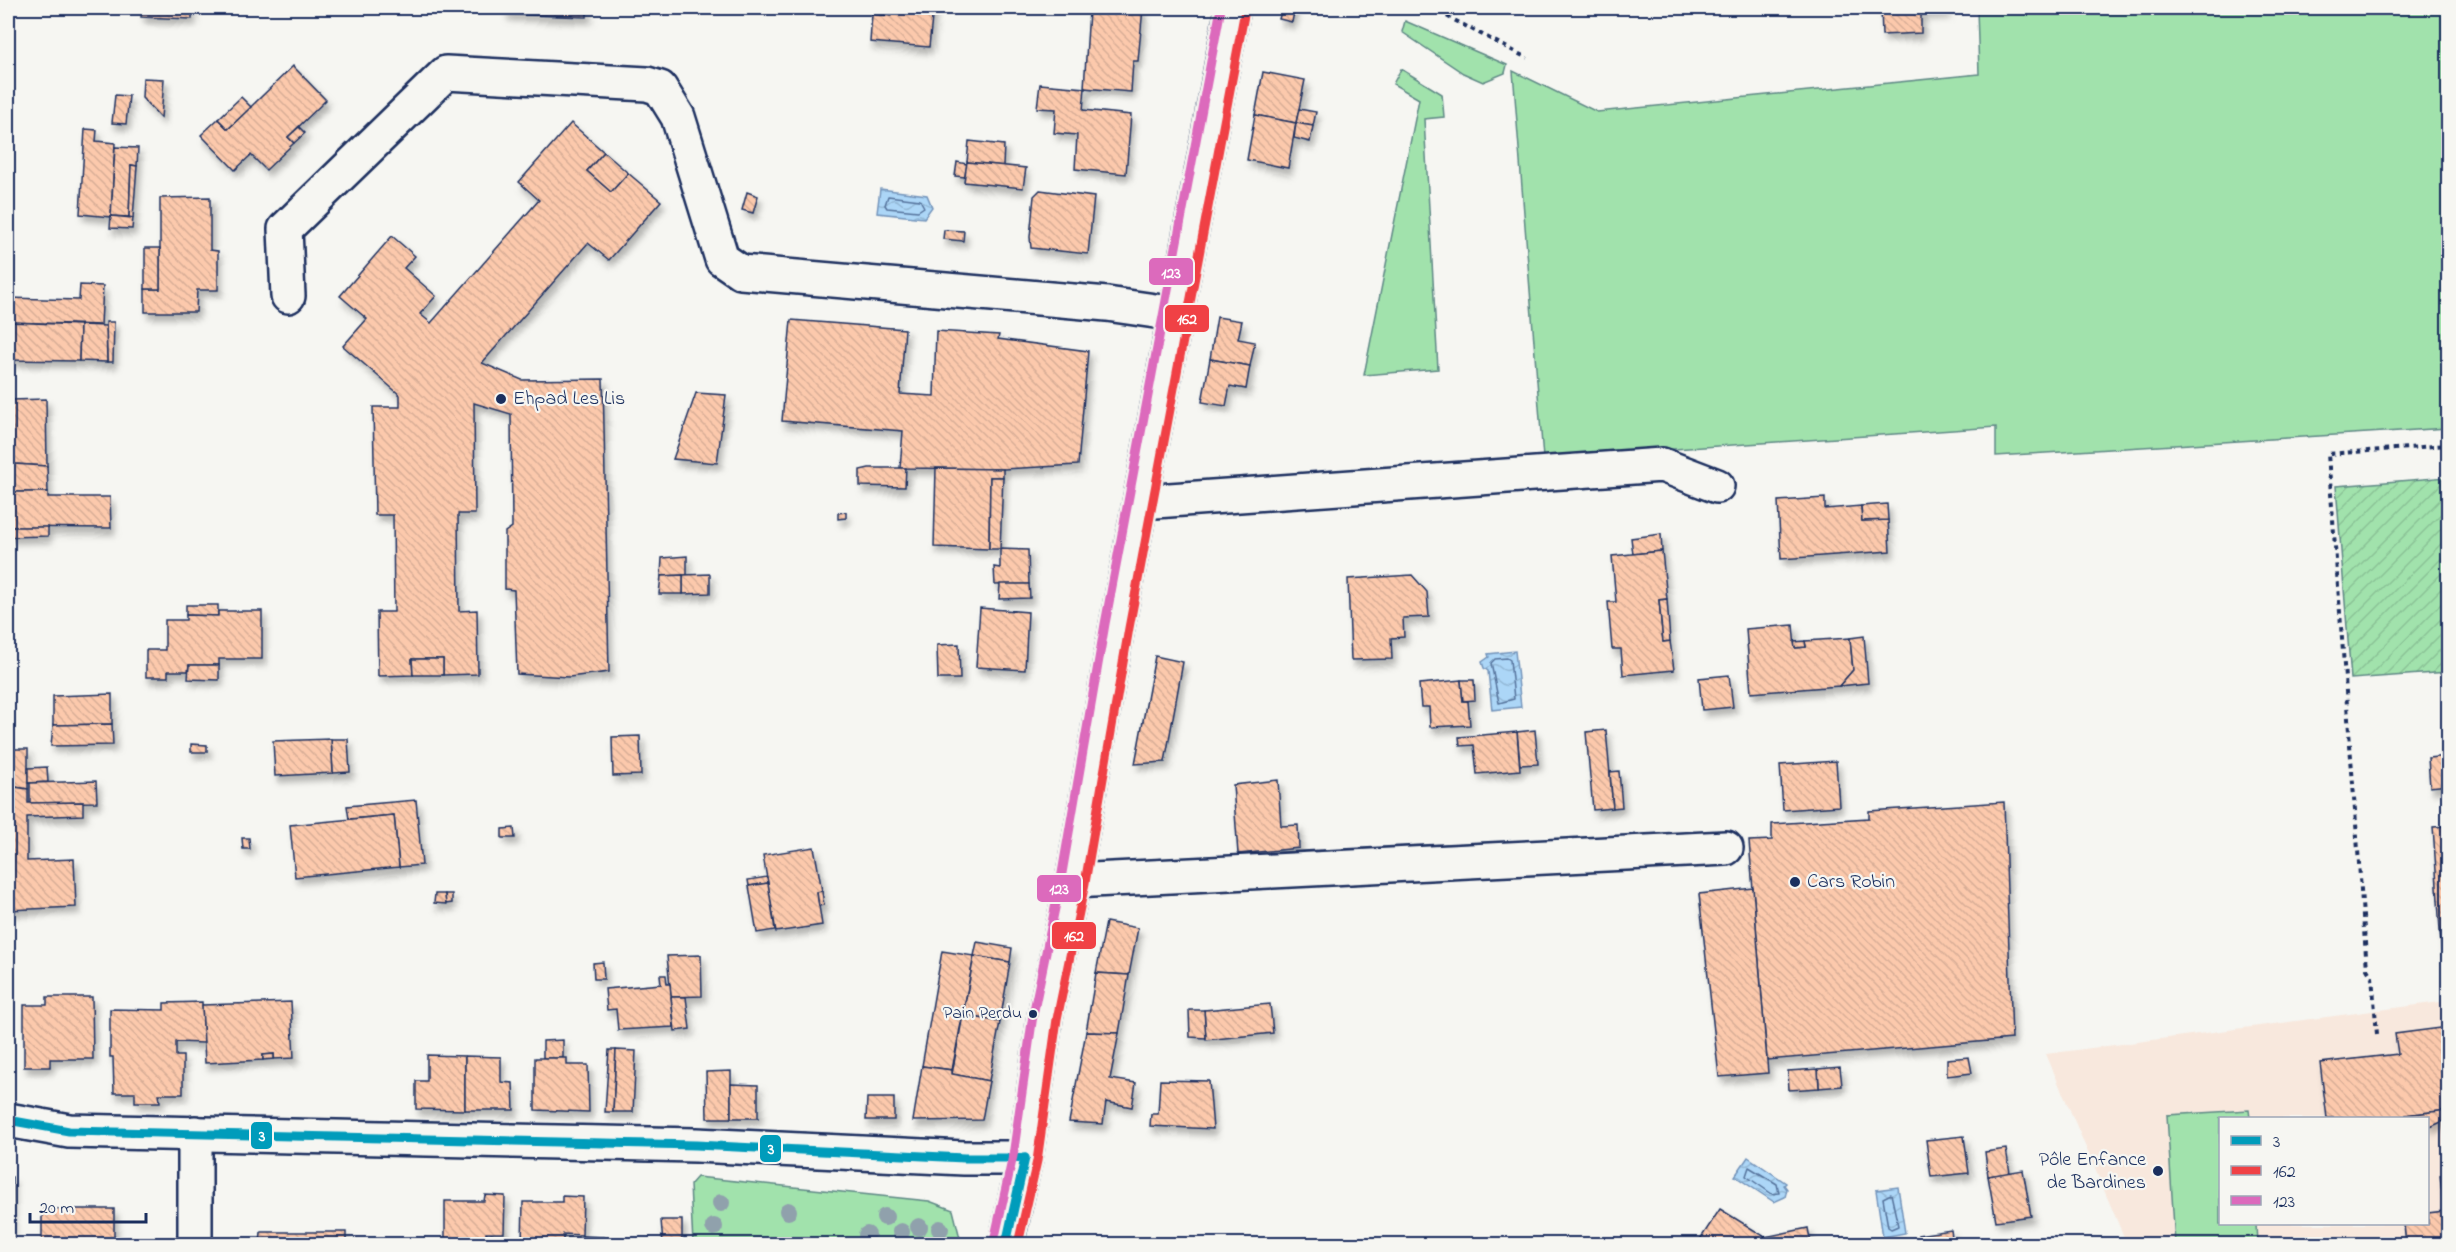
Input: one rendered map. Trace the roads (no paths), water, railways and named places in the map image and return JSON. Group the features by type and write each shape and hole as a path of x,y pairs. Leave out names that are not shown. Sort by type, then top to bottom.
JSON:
{"street":[{"path":"1006,1245 1024,1158 1045,1017 1073,881 1233,8"},
{"path":"288,296 285,229 446,73 647,84 660,88 678,117 722,259 741,272 1107,304 1176,314"},
{"path":"1141,501 1662,465 1717,486"},
{"path":"1073,881 1726,848"},
{"path":"8,1120 69,1131 696,1145 964,1158 1024,1158"},
{"path":"195,1133 195,1245"}],"water":[{"path":"880,189 927,195 932,207 924,218 877,213"},
{"path":"1515,651 1521,707 1492,710 1488,671 1482,662 1489,657 1488,654"},
{"path":"1748,1157 1786,1183 1784,1185 1787,1189 1785,1197 1774,1202 1735,1176"},
{"path":"1898,1187 1905,1233 1883,1237 1876,1190"}],"place":[{"name":"Ehpad Les Lis","path":"501,399"},
{"name":"Cars Robin","path":"1795,882"},
{"name":"Pain Perdu","path":"1033,1014"},
{"name":"Pôle Enfance de Bardines","path":"2158,1171"}]}
